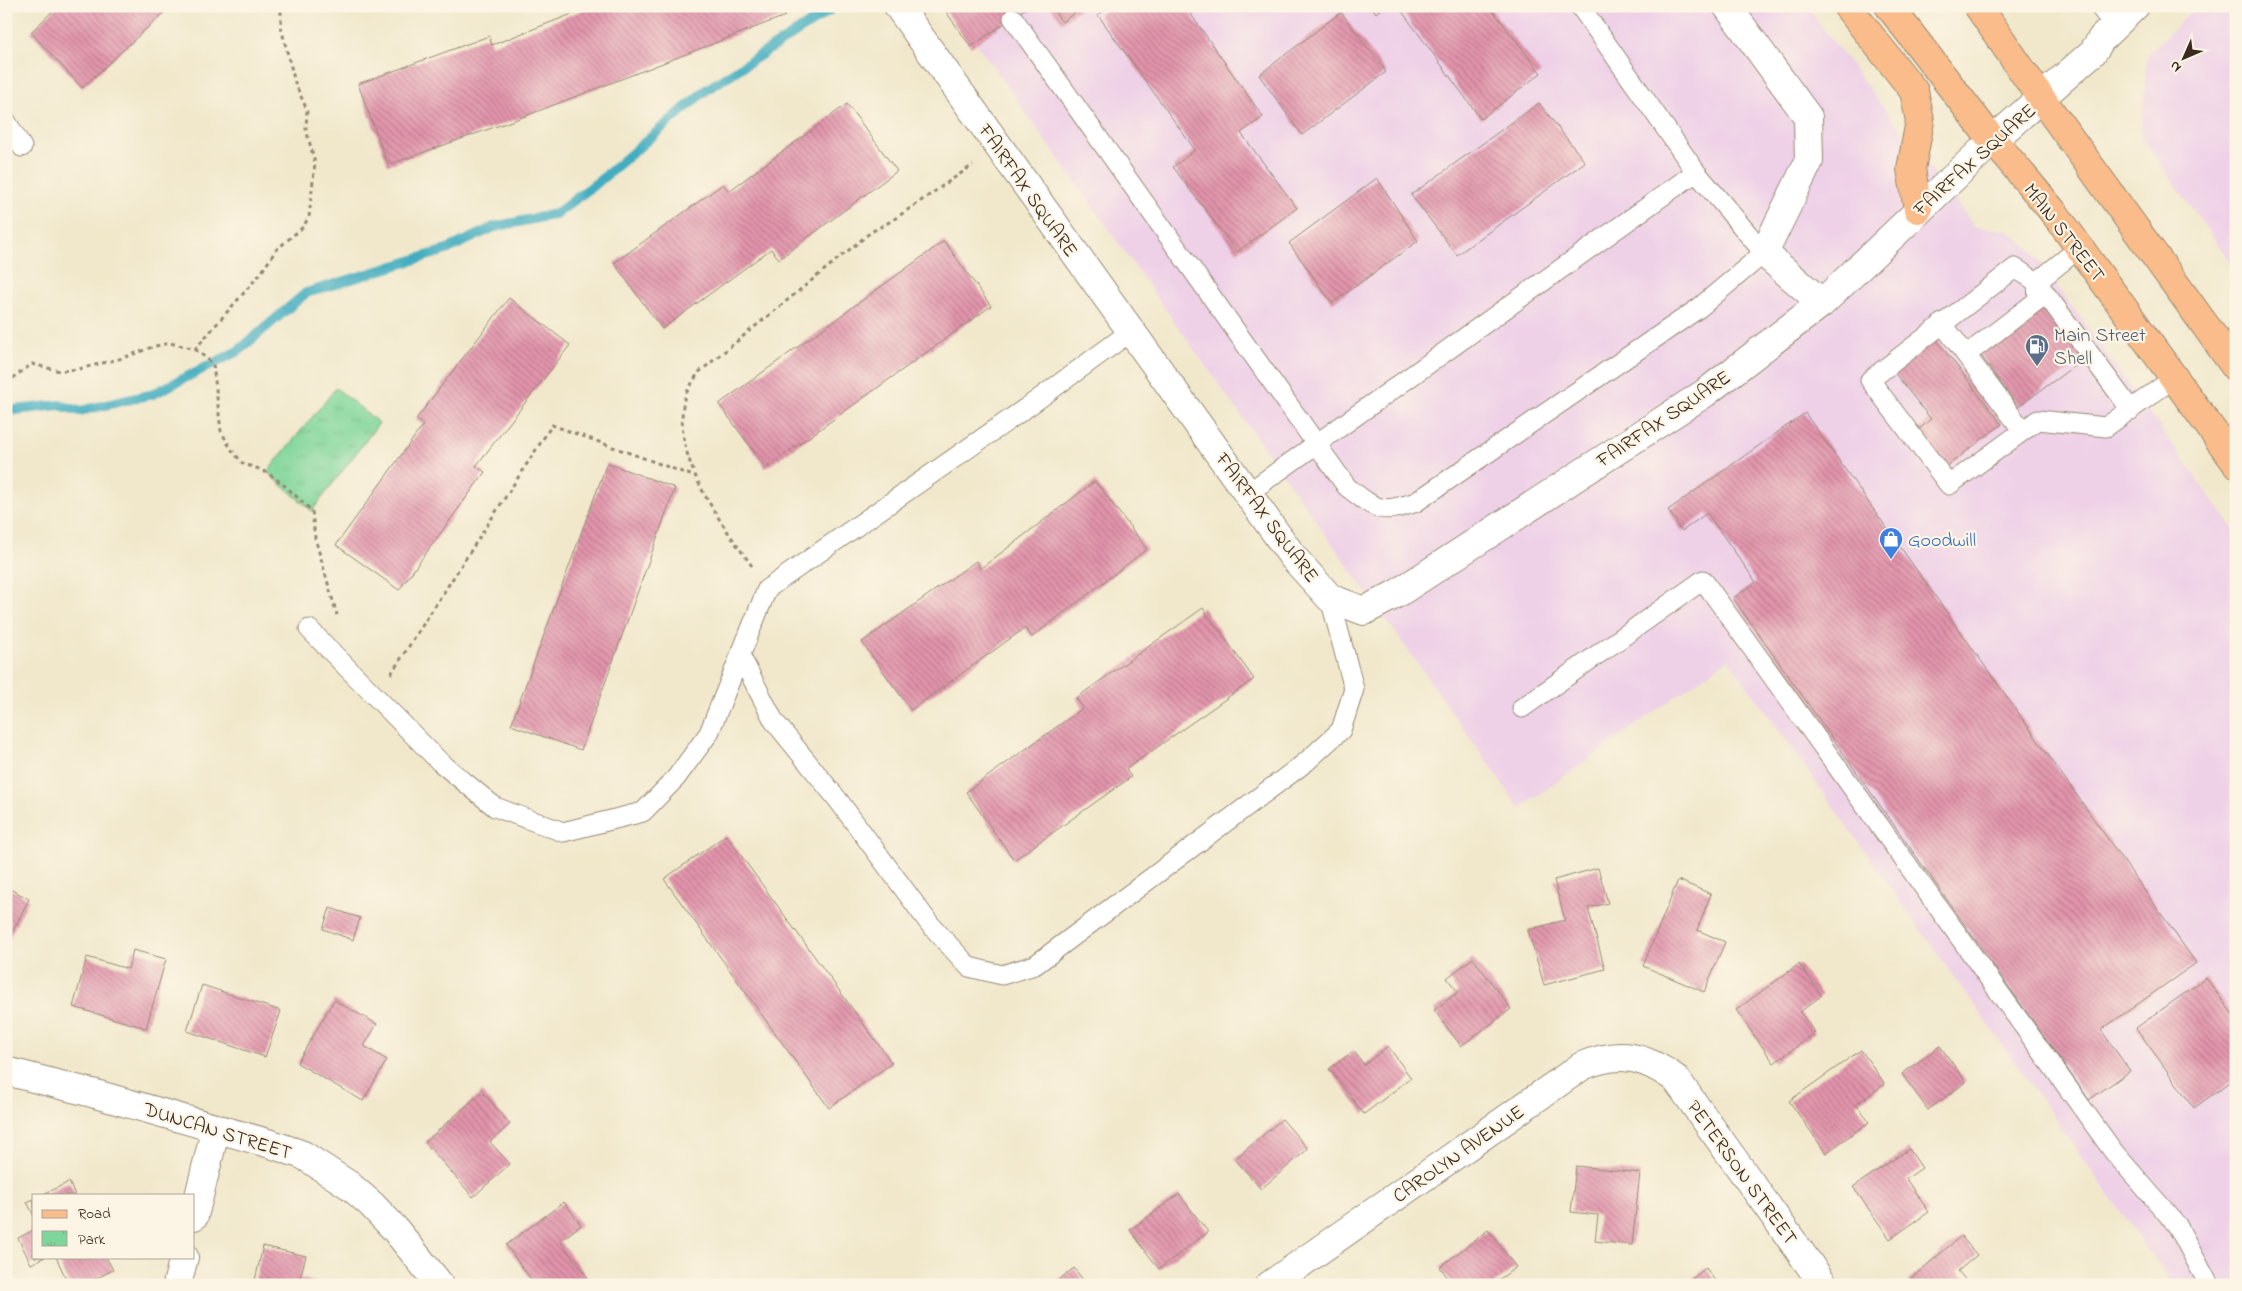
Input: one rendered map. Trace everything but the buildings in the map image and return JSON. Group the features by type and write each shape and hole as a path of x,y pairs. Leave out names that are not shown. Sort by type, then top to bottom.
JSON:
{"main road":[{"path":"1847,6 1914,91 1920,121 1911,169 1918,209"},
{"name":"MAIN STREET","path":"1889,6 1993,140 2055,214 2236,462"},
{"path":"1978,6 2041,98 2236,368"}],"street":[{"name":"FAIRFAX SQUARE","path":"898,6 1293,557 1330,598 1364,611 1398,593 1706,393 1822,302 1918,209 2093,52 2106,16 2135,6"},
{"path":"1727,6 1808,117 1809,161 1764,253 1822,302"},
{"name":"CAROLYN AVENUE","path":"1270,1285 1582,1066 1597,1059 1627,1056 1656,1064"},
{"name":"PETERSON STREET","path":"1656,1064 1676,1079 1824,1285"},
{"name":"DUNCAN STREET","path":"6,1071 92,1092 271,1144 303,1156 349,1185 394,1228 440,1285"},
{"path":"195,1212 216,1128"},
{"path":"177,1285 184,1258"}],"lane":[{"path":"1013,18 1347,487 1375,508 1397,509 1416,502 1700,308 1764,253 1696,172 1580,6"},
{"path":"6,121 22,147"},
{"path":"1248,493 1696,172"},
{"path":"2037,282 2079,248"},
{"path":"2131,410 2037,282 2015,268 1870,380 1949,485 2038,420 2106,428 2131,410 2174,378"},
{"path":"1966,355 2038,300 2037,282"},
{"path":"1942,324 2023,431"},
{"path":"308,629 440,762 495,807 563,832 643,812 676,778 709,733 767,589 1034,403 1130,332"},
{"path":"1522,708 1703,580 2112,1151 2177,1225 2209,1285"},
{"path":"740,655 774,721 838,800 929,923 969,967 1002,975 1034,965 1306,762 1341,730 1354,689 1330,598"}],"path":[{"path":"195,349 261,273 276,250 303,227 309,217 315,164 306,129 307,110 295,83 281,27 281,6"},
{"path":"767,589 710,508 682,432 684,398 698,373 871,232 893,220 998,148"},
{"path":"6,383 32,364 60,372 79,370 170,343 195,349 213,364 221,431 231,450 244,465 256,466 267,472 312,511 314,538 337,615 335,633 328,650"},
{"path":"376,697 552,426 697,477"}],"shaded area":[{"path":"950,6 1806,6 1975,227 2007,230 2031,250 2236,532 2236,1285 2173,1285 1728,659 1520,808"},
{"path":"2197,6 2236,6 2236,270 2141,137 2147,55"}],"green space":[{"path":"336,388 379,423 312,511 267,472"}],"waterway":[{"path":"6,411 59,405 80,411 153,394 238,351 306,293 446,250 494,227 556,214 603,178 706,90 829,11"}],"place":[{"name":"Main Street Shell","path":"2037,367"},
{"name":"Goodwill","path":"1891,560"}]}
